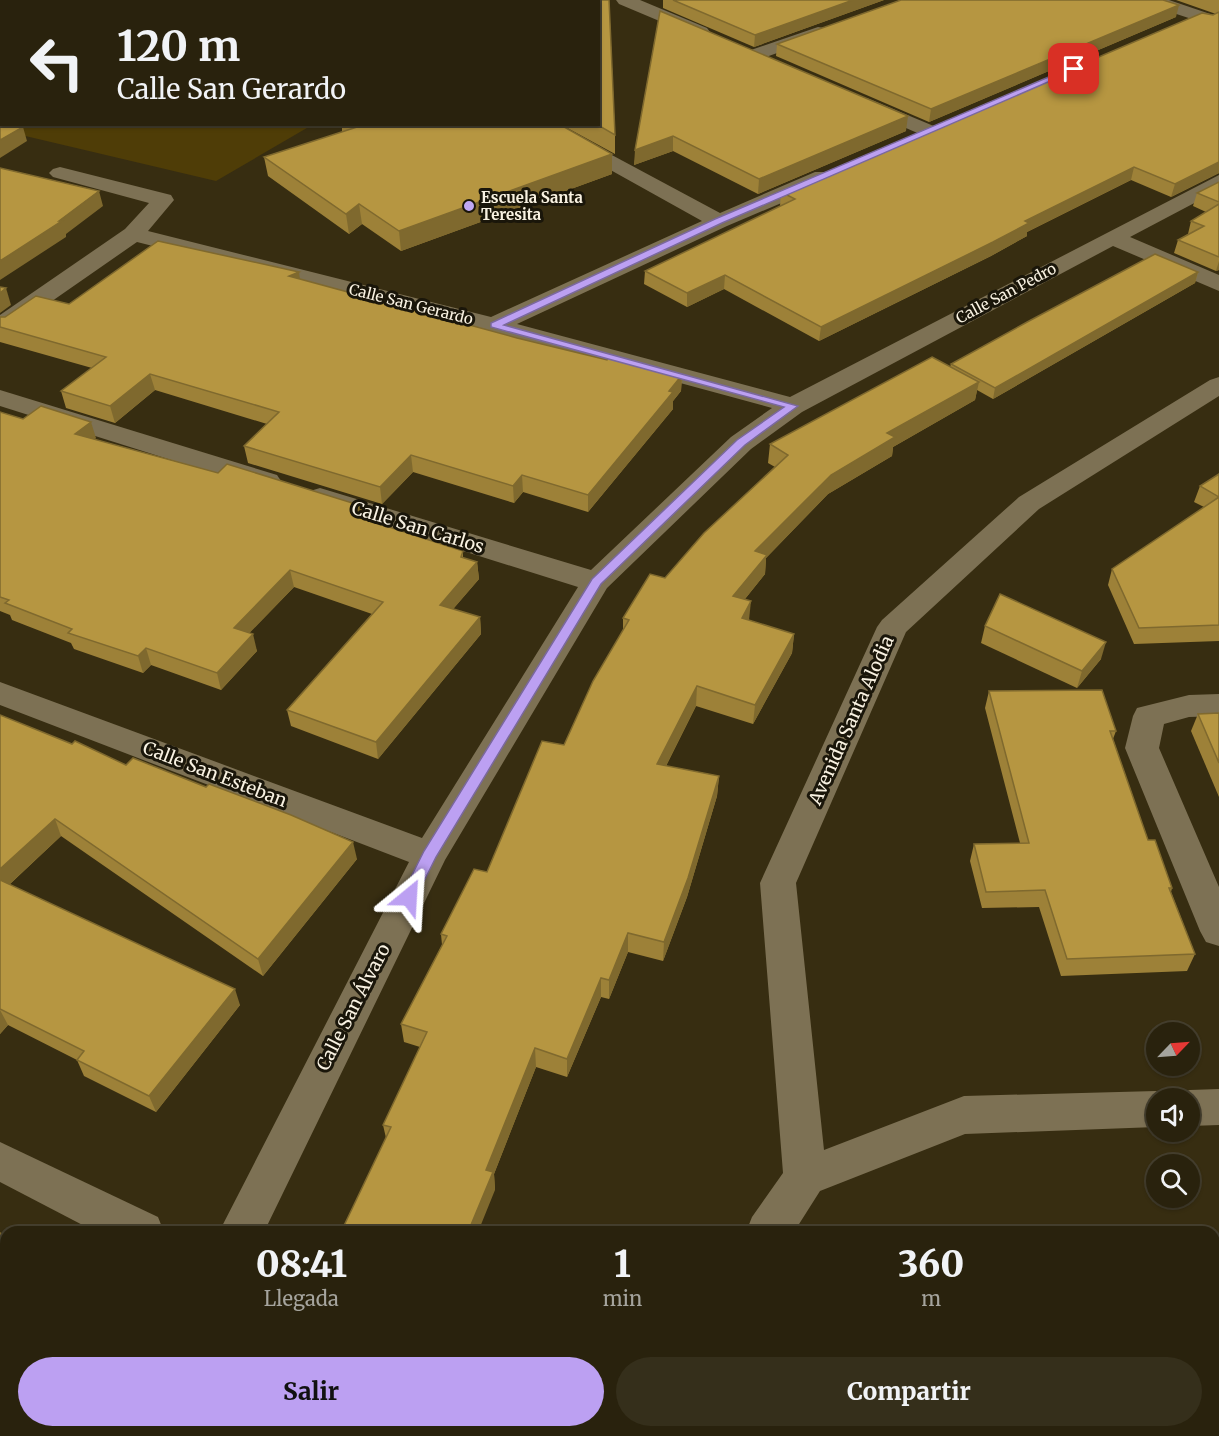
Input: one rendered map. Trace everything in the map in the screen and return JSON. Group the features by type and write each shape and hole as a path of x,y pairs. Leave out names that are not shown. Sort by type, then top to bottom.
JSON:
{"street":[{"path":"625,0 777,65"},
{"path":"1152,0 1219,23"},
{"path":"1166,30 1199,16"},
{"path":"755,56 831,28"},
{"path":"853,98 929,131"},
{"path":"908,140 951,122"},
{"path":"542,126 719,221"},
{"path":"494,325 719,221 845,167"},
{"path":"0,326 133,234 163,200 60,173"},
{"name":"Calle San Pedro","path":"793,406 1219,181"},
{"name":"Calle San Gerardo","path":"133,234 494,325 793,406"},
{"path":"1112,237 1219,284"},
{"name":"Avenida Santa Alodia","path":"805,1177 778,884 893,627 1029,503 1219,385"},
{"name":"Calle San Carlos","path":"0,398 596,582"},
{"name":"Calle San Álvaro","path":"244,1226 430,855 596,582 741,442 793,406"},
{"name":"Calle San Esteban","path":"0,693 430,855"},
{"path":"1219,705 1189,706 1149,716 1142,748 1219,931"},
{"path":"1200,1108 1219,1107"},
{"path":"772,1226 805,1177 964,1115 1146,1109"},
{"path":"0,1161 130,1226"}],"shaded area":[{"path":"0,126 310,126 216,181 0,130"}],"building":[{"path":"600,0 609,0 615,135 599,126"},
{"path":"673,0 853,0 755,35"},
{"path":"901,0 1163,0 1179,5 931,109 777,44"},
{"path":"660,11 908,116 759,179 673,136 635,150"},
{"path":"1219,12 1219,162 1175,184 1134,167 1025,221 1029,223 993,242 821,327 725,275 687,293 645,271 795,199 781,192 1202,13 1213,15"},
{"path":"0,126 23,127 0,140"},
{"path":"355,126 563,126 612,154 399,231 359,204 346,214 264,157 357,127"},
{"path":"0,168 99,191 59,221 62,221 0,261"},
{"path":"1219,182 1219,202 1197,193"},
{"path":"1219,204 1219,257 1178,240 1204,226 1191,221"},
{"path":"158,241 299,272 289,276 517,338 607,360 609,356 682,375 669,391 673,392 588,495 522,475 513,486 411,455 380,487 244,446 279,412 150,374 110,406 61,391 106,357 0,327 0,317 5,317 36,296 69,304"},
{"path":"1155,254 1198,272 995,388 951,364 1029,321"},
{"path":"932,357 979,382 887,433 895,437 831,475 755,551 767,555 733,596 751,601 742,618 794,634 755,705 697,686 657,764 719,776 688,878 664,942 628,933 609,980 601,978 567,1059 535,1048 486,1170 493,1172 470,1226 344,1226 391,1127 383,1125 427,1032 401,1024 447,936 441,934 474,869 487,872 542,741 564,745 593,681 629,620 623,618 650,574 665,578 704,533 788,455 770,444"},
{"path":"41,406 91,422 75,434 218,473 227,464 362,506 352,515 463,551 461,557 477,562 440,605 480,617 376,742 287,710 383,602 290,570 234,628 253,634 217,673 146,648 138,656 68,633 72,629 5,603 9,600 0,597 0,412 23,419"},
{"path":"1219,474 1219,497 1200,486"},
{"path":"1219,497 1219,625 1139,628 1112,569"},
{"path":"1000,594 1106,642 1082,671 985,626"},
{"path":"1102,690 1116,731 1110,731 1148,840 1155,840 1172,888 1169,888 1195,954 1067,959 1045,890 986,892 974,844 1029,843 989,691"},
{"path":"1219,713 1219,763 1198,714"},
{"path":"0,715 72,744 75,741 126,765 133,758 206,787 209,784 291,815 353,842 258,959 55,819 0,869"},
{"path":"0,880 235,989 149,1096 77,1060 84,1051 0,1009"}],"place":[{"name":"Escuela Santa Teresita","path":"469,206"}],"route":[{"path":"409,897 430,855 596,582 741,442 793,406 494,325 719,221 1074,69"}]}
